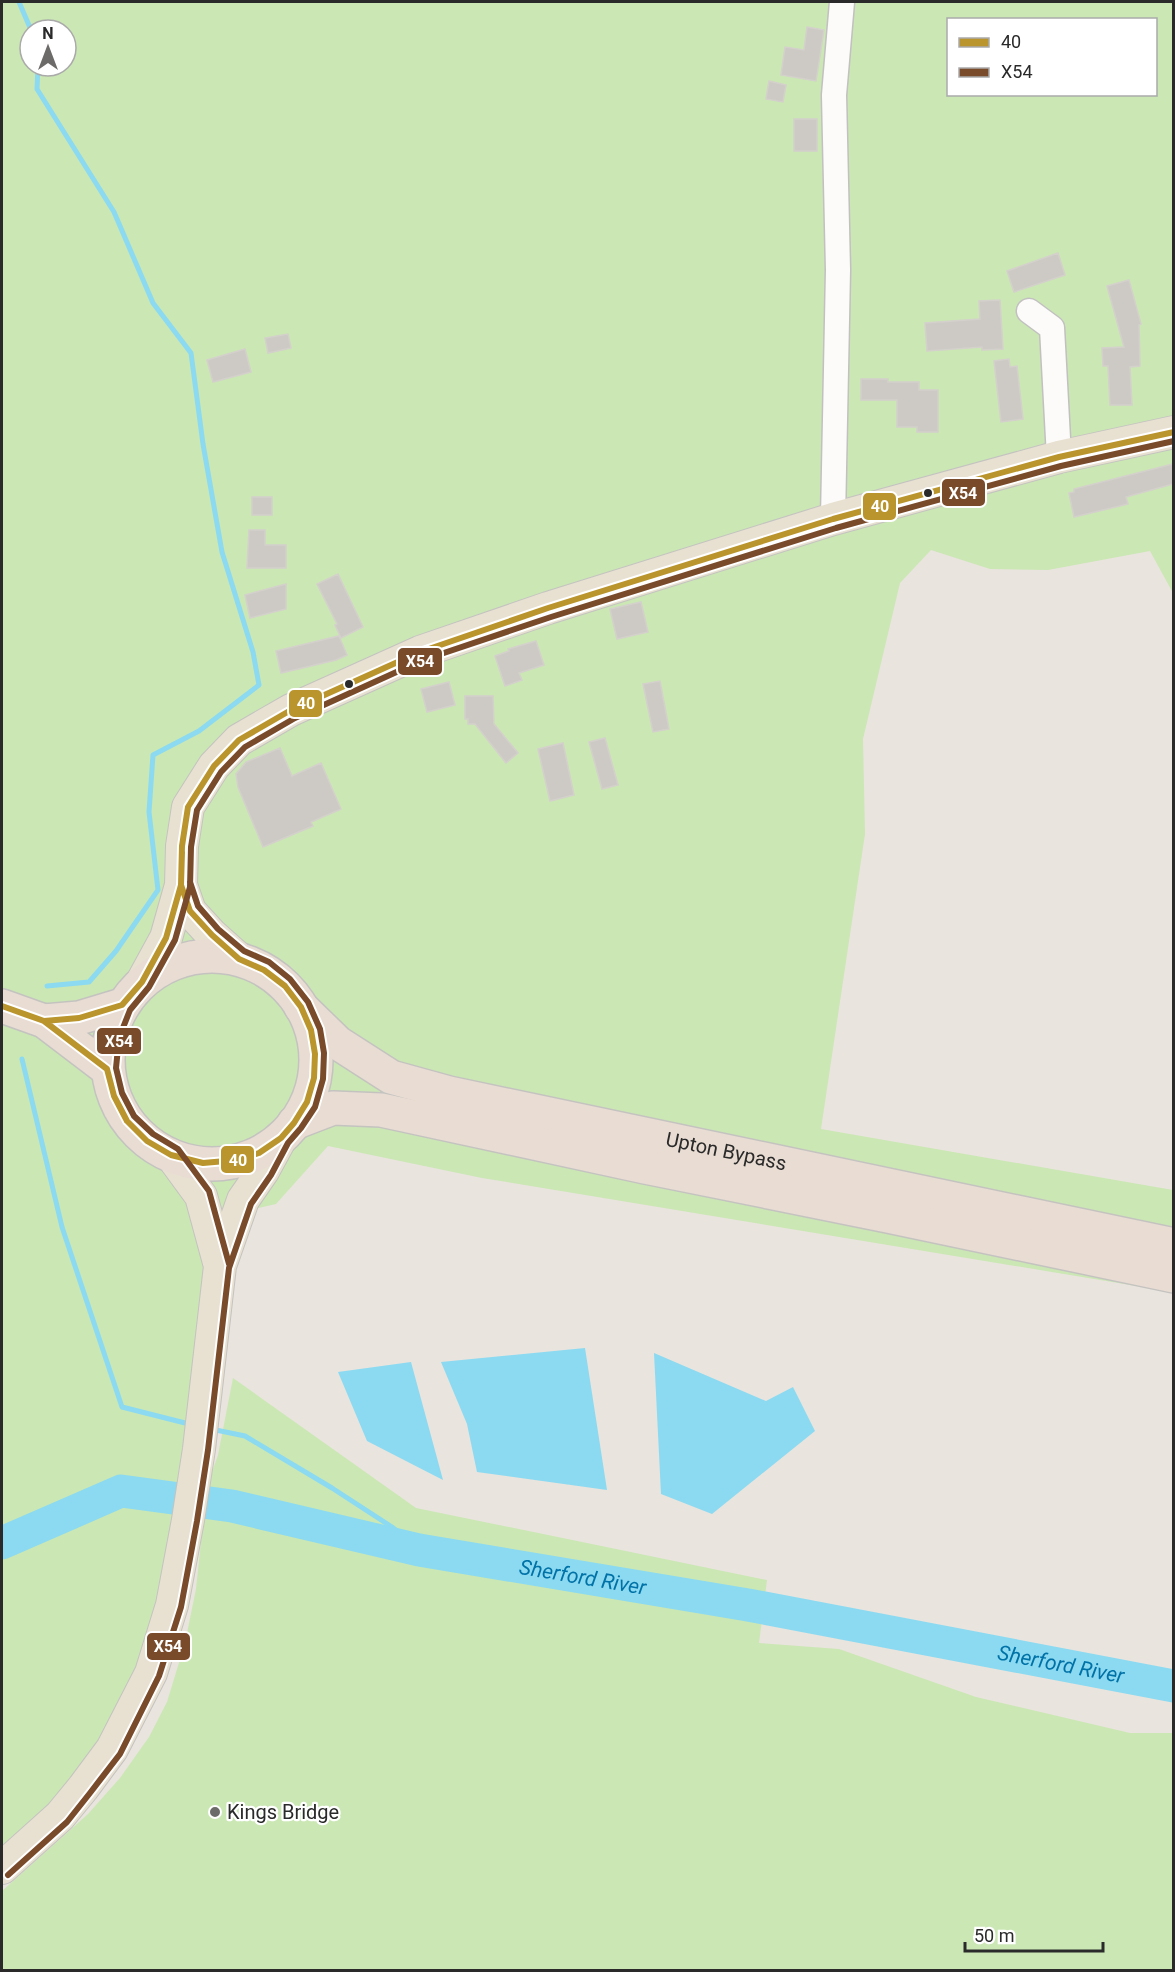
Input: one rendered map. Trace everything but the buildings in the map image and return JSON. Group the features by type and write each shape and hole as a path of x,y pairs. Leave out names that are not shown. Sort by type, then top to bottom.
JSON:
{"highway":[{"path":"44,1021 79,1018 132,994 171,963 205,956 239,959 264,970 285,986 302,1007 311,1030 315,1054 314,1078 307,1102 288,1130 259,1153 237,1160 203,1163 171,1155 147,1141 127,1121 114,1096 107,1069 110,1036 132,994"},
{"path":"2,1006 44,1021 107,1069"},
{"name":"Upton Bypass","path":"302,1007 338,1043 391,1077 449,1093 1173,1245"},
{"name":"Upton Bypass","path":"288,1130 333,1108 381,1110 1173,1276"}],"main road":[{"path":"132,994 166,938 181,885 182,846 188,807 214,766 239,740 291,710 420,652 558,605 833,519 1059,457 1173,432"},
{"path":"181,885 190,911 239,959"},
{"path":"2,1869 60,1816 112,1749 154,1664 172,1605 188,1520 199,1449 220,1266 243,1200 288,1130"},
{"path":"171,1155 201,1196 220,1266"}],"street":[{"path":"833,519 838,270 834,96 842,2"},
{"path":"1029,311 1052,328 1059,457"}],"green space":[{"path":"2,2 1173,2 1173,593 1150,551 1048,570 990,569 931,550 900,583 863,739 865,834 821,1129 1173,1190 1173,1292 482,1178 328,1146 276,1204 191,1223 206,1243 207,1270 194,1397 151,1642 87,1767 2,1855"},
{"path":"233,1378 416,1508 767,1580 759,1643 839,1649 976,1697 1130,1733 1173,1733 1173,1970 2,1970 2,1891 88,1814 120,1778 149,1737 167,1702 185,1643 196,1589 207,1486 218,1455"}],"water":[{"path":"585,1348 607,1490 477,1472 467,1424 441,1362"},
{"path":"654,1353 766,1401 793,1387 815,1431 712,1514 661,1494"},
{"path":"411,1362 443,1480 367,1441 338,1372"}],"waterway":[{"path":"19,2 26,18"},
{"path":"37,78 37,89 114,212 153,303 191,353 203,444 222,552 253,652 259,685 199,731 153,755 149,812 158,890 116,951 89,982 47,986"},
{"path":"22,1059 62,1227 122,1407 193,1425"},
{"path":"211,1429 245,1436 392,1527 419,1550"},
{"name":"Sherford River","path":"2,1543 121,1491 232,1506 419,1550 748,1605 1174,1686"}],"transit line":[{"name":"40","path":"2,1006 44,1021 107,1069 114,1096 127,1121 147,1141 171,1155 203,1163 237,1160 259,1153 281,1138 307,1102 314,1078 315,1054 311,1030 301,1007 285,986 264,970 239,959 190,911 181,885 182,846 188,807 214,766 239,740 291,710 420,652 548,608 833,519 1059,457 1174,432"},
{"name":"X54","path":"229,1264 209,1191 178,1149 153,1134 134,1116 122,1093 116,1068 119,1038 130,1010 149,987 175,940 190,887 191,847 197,810 221,772 245,747 295,718 423,660 551,617 836,528 1061,466 1174,441"},
{"name":"40","path":"13,1010 44,1021 79,1018 122,1005 142,982 166,938 181,885 182,852"},
{"name":"X54","path":"8,1875 67,1822 120,1754 159,1676 181,1607 197,1521 208,1450 229,1268 251,1204 271,1175 288,1143 315,1107 323,1079 324,1053 320,1029 308,1002 290,979 269,962 244,951 218,929 198,906 190,882"}],"place":[{"name":"Kings Bridge","path":"215,1812"}]}
